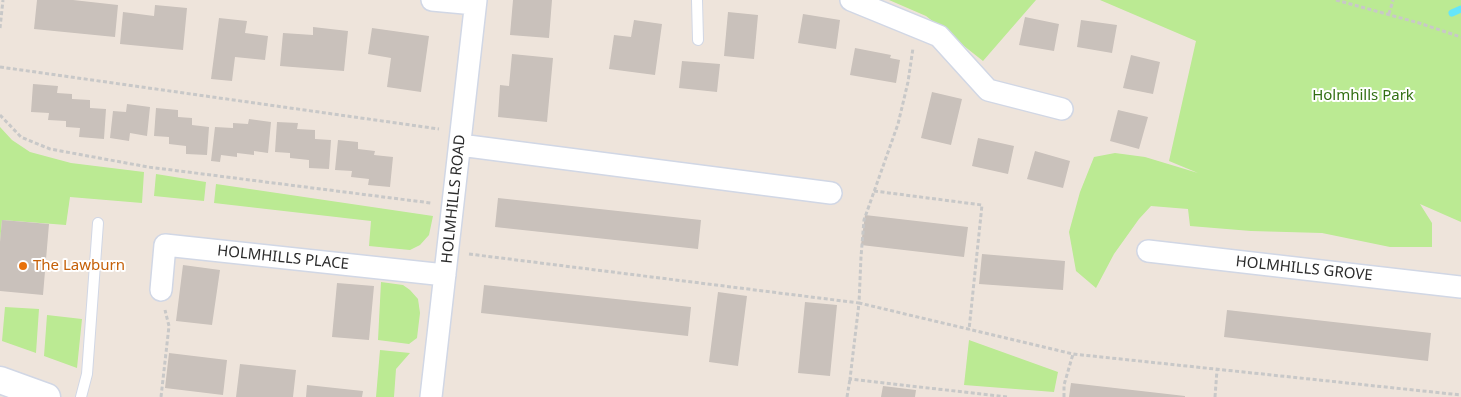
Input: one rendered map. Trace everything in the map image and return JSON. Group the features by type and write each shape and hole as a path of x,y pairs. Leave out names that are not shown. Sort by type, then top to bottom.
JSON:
{"street":[{"path":"432,0 476,2"},
{"path":"851,0 939,36 988,90 1062,109"},
{"name":"HOLMHILLS ROAD","path":"431,397 476,2"},
{"path":"461,138 831,193"},
{"name":"HOLMHILLS PLACE","path":"161,290 165,245 445,275"},
{"name":"HOLMHILLS GROVE","path":"1148,251 1461,287"},
{"path":"0,380 37,395"}],"lane":[{"path":"697,0 698,40"},
{"path":"81,397 87,374 98,222"}],"path":[{"path":"0,28 3,0"},
{"path":"1336,0 1389,14 1461,37"},
{"path":"1389,14 1393,0"},
{"path":"847,397 860,303 864,220 898,124 908,82 916,27"},
{"path":"0,67 461,138"},
{"path":"0,115 21,136 50,149 148,167 454,206"},
{"path":"874,191 982,205 969,330"},
{"path":"448,251 860,303 1073,354 1461,395"},
{"path":"161,290 169,326 161,397"},
{"path":"1064,397 1064,385 1073,354"},
{"path":"1215,397 1217,370"},
{"path":"850,379 959,395 1007,397"},
{"path":"1428,392 1428,397"}],"green space":[{"path":"889,0 1036,0 983,61 926,16"},
{"name":"Holmhills Park","path":"1100,0 1461,0 1461,222 1420,204 1432,223 1432,247 1390,247 1322,233 1251,231 1190,226 1188,209 1151,206 1139,219 1114,254 1096,288 1076,271 1069,232 1080,192 1094,157 1115,153 1145,157 1198,173 1169,161 1196,41"},
{"path":"0,127 12,140 30,152 71,163 144,172 142,203 70,197 66,225 2,220 0,242"},
{"path":"156,174 206,182 204,201 154,196"},
{"path":"216,184 433,216 429,235 420,245 410,250 369,246 371,221 214,203"},
{"path":"381,282 403,285 418,299 420,313 417,338 409,344 378,340"},
{"path":"5,307 39,309 36,353 2,341"},
{"path":"47,315 82,319 77,368 44,356"},
{"path":"969,340 1058,372 1054,392 964,385"},
{"path":"380,350 410,353 396,369 394,397 376,397"}],"building":[{"path":"37,0 73,0 118,5 115,37 34,29"},
{"path":"513,0 552,0 549,38 510,35"},
{"path":"155,5 187,8 183,50 120,44 123,12 154,16"},
{"path":"728,12 758,15 754,59 724,56"},
{"path":"803,14 840,20 836,49 798,43"},
{"path":"1025,17 1059,24 1054,51 1019,45"},
{"path":"219,18 247,21 245,33 268,36 265,60 235,57 232,81 211,79"},
{"path":"634,20 662,24 655,75 609,69 614,35 631,37"},
{"path":"1081,20 1117,25 1112,53 1077,47"},
{"path":"313,27 348,31 344,71 280,66 283,33 313,35"},
{"path":"372,28 429,36 421,92 387,87 391,58 368,54"},
{"path":"855,48 891,55 890,58 900,60 896,83 850,75"},
{"path":"512,54 553,58 547,122 498,117 500,85 509,86"},
{"path":"1131,55 1160,62 1153,94 1123,88"},
{"path":"682,61 720,64 717,92 679,88"},
{"path":"33,84 58,86 57,93 72,94 72,99 90,100 90,108 106,109 104,139 79,137 80,128 66,127 66,121 48,120 49,113 31,112"},
{"path":"932,92 962,99 951,145 921,138"},
{"path":"127,104 150,107 147,136 130,133 129,141 110,138 113,111 126,112"},
{"path":"156,108 178,110 178,117 192,118 192,125 209,127 207,155 186,154 186,146 169,144 169,137 154,136"},
{"path":"1118,110 1148,117 1139,149 1110,141"},
{"path":"249,119 271,122 268,153 254,151 254,155 237,153 237,157 221,155 220,162 211,161 215,127 233,128 233,123 248,124"},
{"path":"277,122 298,123 297,129 315,130 315,139 331,140 329,169 309,168 309,160 290,158 290,153 275,152"},
{"path":"978,138 1014,146 1008,174 972,166"},
{"path":"338,140 358,142 358,149 375,151 374,155 393,157 390,187 368,185 369,179 351,177 352,171 335,170"},
{"path":"1035,151 1070,161 1063,188 1027,179"},
{"path":"498,198 701,220 698,249 495,227"},
{"path":"865,215 968,227 964,257 861,245"},
{"name":"The Lawburn","path":"2,220 49,224 43,295 0,291"},
{"path":"982,254 1065,261 1063,290 979,284"},
{"path":"183,265 220,270 212,325 176,321"},
{"path":"337,283 374,286 369,340 332,337"},
{"path":"484,285 691,307 688,336 481,313"},
{"path":"718,292 747,296 738,366 709,362"},
{"path":"805,302 837,305 830,376 798,373"},
{"path":"1227,310 1431,333 1428,361 1224,337"},
{"path":"169,353 227,360 223,395 165,388"},
{"path":"240,364 296,370 293,397 236,397"},
{"path":"1071,383 1185,396 1185,397 1069,397"},
{"path":"307,385 363,391 362,397 306,397"},
{"path":"883,386 916,390 915,397 881,397"}],"waterway":[{"path":"1452,13 1461,9"}],"place":[{"name":"The Lawburn","path":"23,266"}]}
